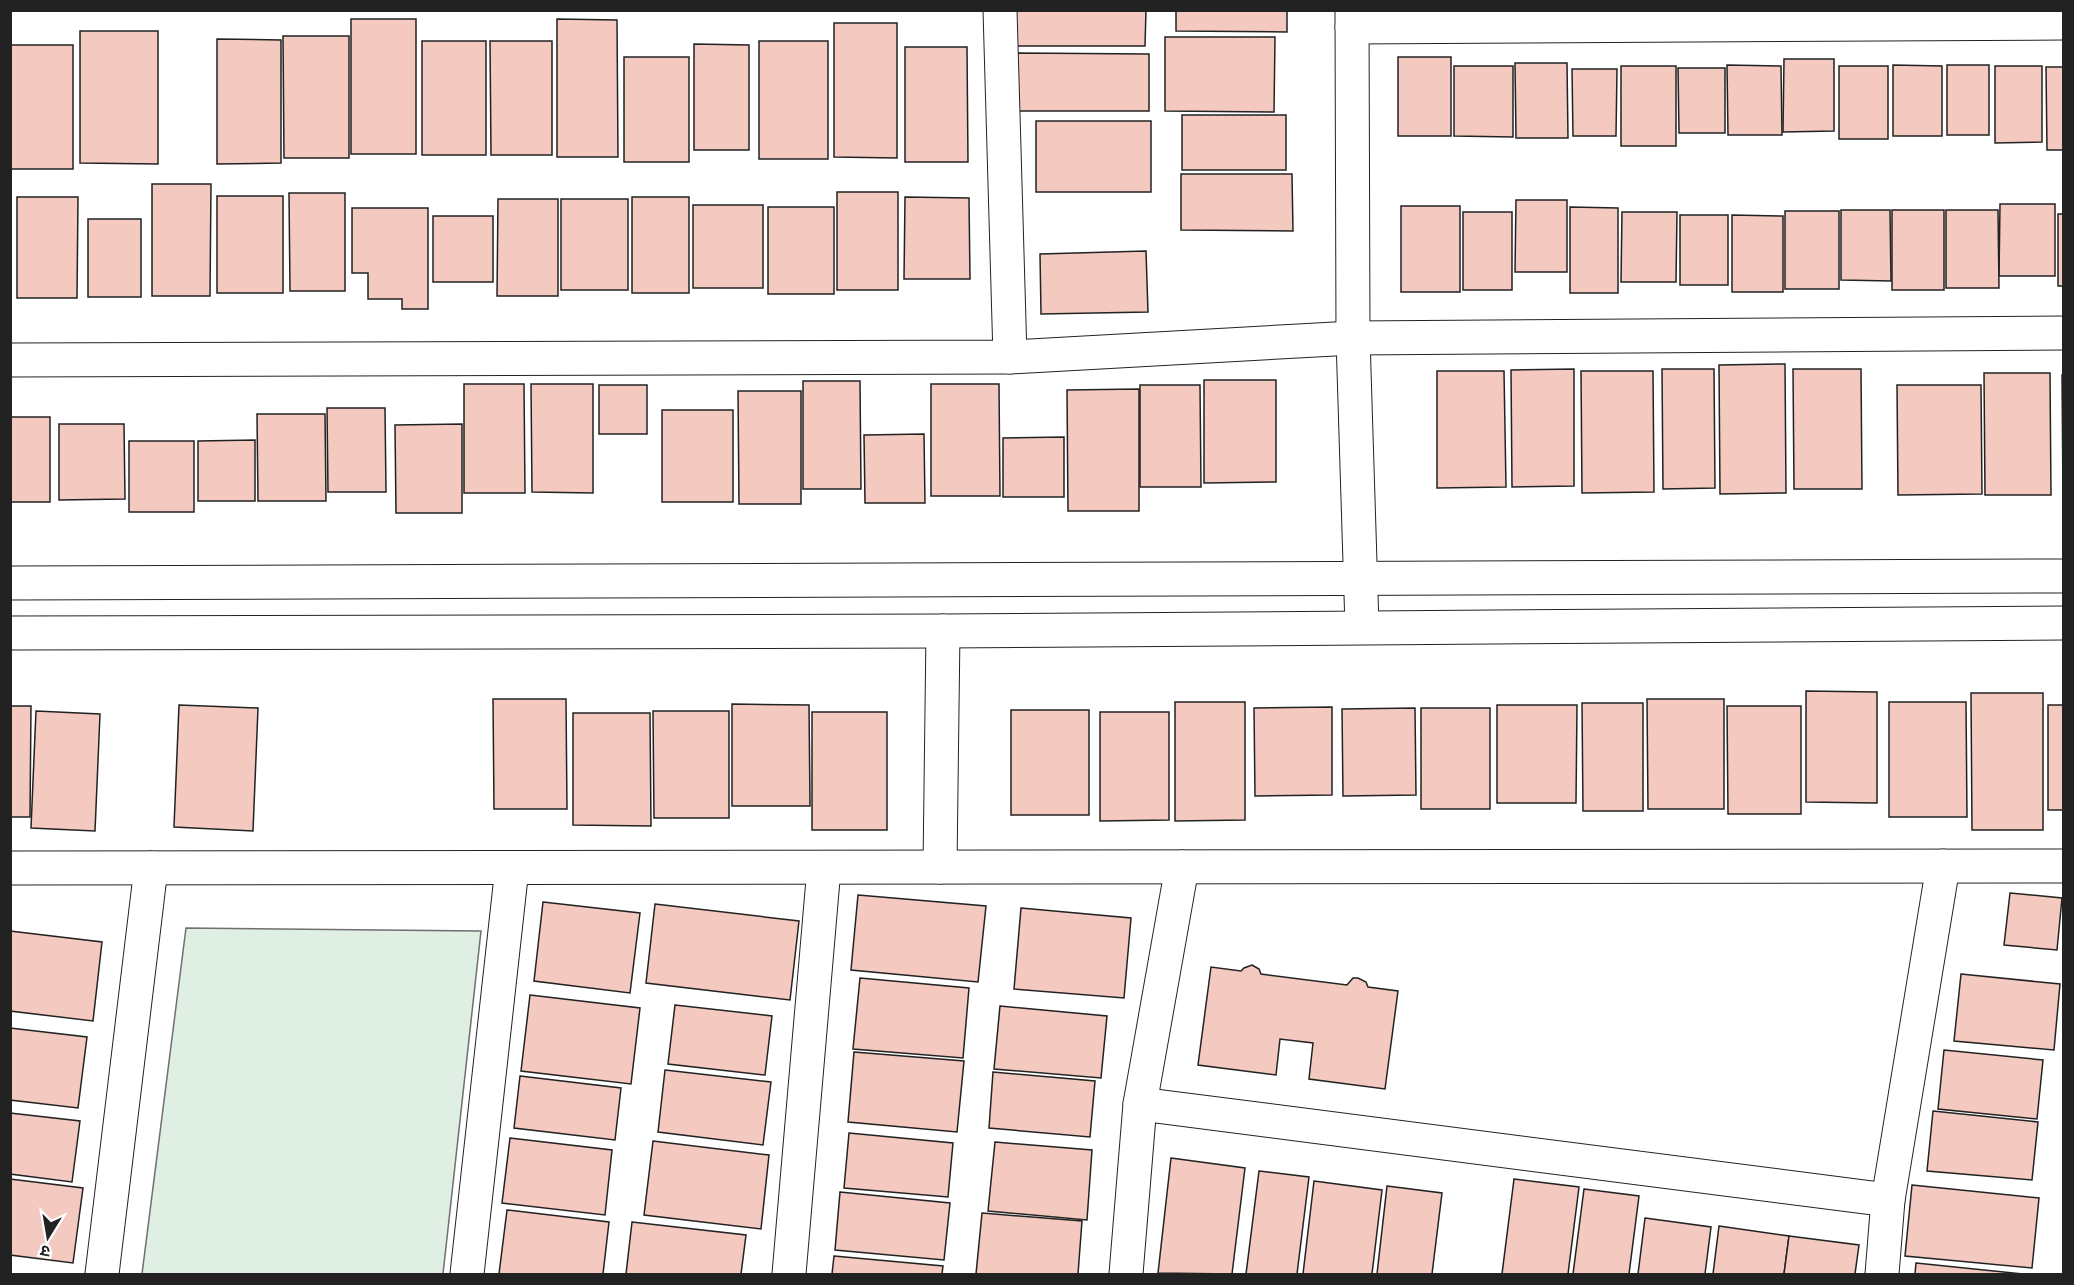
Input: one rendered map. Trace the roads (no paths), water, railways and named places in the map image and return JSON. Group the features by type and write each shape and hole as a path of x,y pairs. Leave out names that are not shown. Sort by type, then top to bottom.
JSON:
{"street":[{"path":"1000,10 1010,357"},
{"path":"1362,627 1353,338 1352,19 1690,18 2064,23"},
{"path":"10,360 1010,357 1353,338 2064,333"},
{"path":"10,583 2064,576"},
{"path":"10,633 943,631 2064,623"},
{"path":"940,867 943,631"},
{"path":"1882,1275 1888,1200 1942,866"},
{"path":"10,868 2064,866"},
{"path":"1126,1275 1140,1104 1182,867"},
{"path":"102,1275 151,868"},
{"path":"466,1275 512,868"},
{"path":"789,1275 824,868"},
{"path":"1140,1104 1888,1200"}]}
